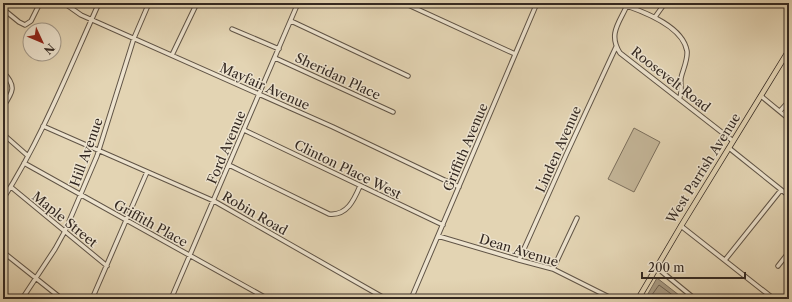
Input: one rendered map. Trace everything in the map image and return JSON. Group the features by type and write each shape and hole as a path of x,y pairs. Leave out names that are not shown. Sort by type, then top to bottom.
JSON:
{"main road":[{"name":"West Parrish Avenue","path":"638,299 656,267 789,50"}],"street":[{"path":"3,9 25,25 31,21 40,3"},
{"name":"Mayfair Avenue","path":"64,3 72,10 92,20 333,127 459,187"},
{"path":"3,199 28,156 43,126 99,3"},
{"name":"Hill Avenue","path":"22,299 65,231 99,151 134,38 149,3"},
{"path":"172,55 197,3"},
{"path":"292,3 298,4"},
{"path":"404,3 515,54"},
{"name":"Griffith Avenue","path":"411,299 537,3"},
{"path":"656,17 665,3"},
{"name":"Ford Avenue","path":"172,299 298,4"},
{"path":"628,4 656,17 677,34 686,47 687,56 681,79 681,95 679,99"},
{"name":"Roosevelt Road","path":"628,4 615,30 614,40 620,53 733,141"},
{"path":"291,21 408,76"},
{"path":"232,29 279,49"},
{"name":"Linden Avenue","path":"520,260 572,141 616,47"},
{"name":"Sheridan Place","path":"275,58 393,112"},
{"path":"3,72 10,79 13,87 10,96 3,107"},
{"path":"761,96 789,119"},
{"path":"780,111 789,100"},
{"name":"Robin Road","path":"43,126 214,201 386,299"},
{"name":"Clinton Place West","path":"244,130 443,225"},
{"path":"3,134 28,156"},
{"path":"729,148 789,196"},
{"name":"Griffith Place","path":"24,163 268,299"},
{"path":"229,165 329,214 337,214 345,211 351,204 360,186"},
{"path":"92,299 147,172"},
{"name":"Maple Street","path":"11,187 107,266"},
{"path":"725,260 782,190"},
{"path":"553,269 577,218"},
{"path":"681,226 774,299"},
{"name":"Dean Avenue","path":"438,236 553,269 613,299"},
{"path":"3,252 62,299"},
{"path":"778,266 789,252"},
{"path":"656,267 694,299"}],"shaded area":[{"path":"634,128 660,142 634,192 608,179"}],"water":[{"path":"657,278 684,299 645,299"}]}
